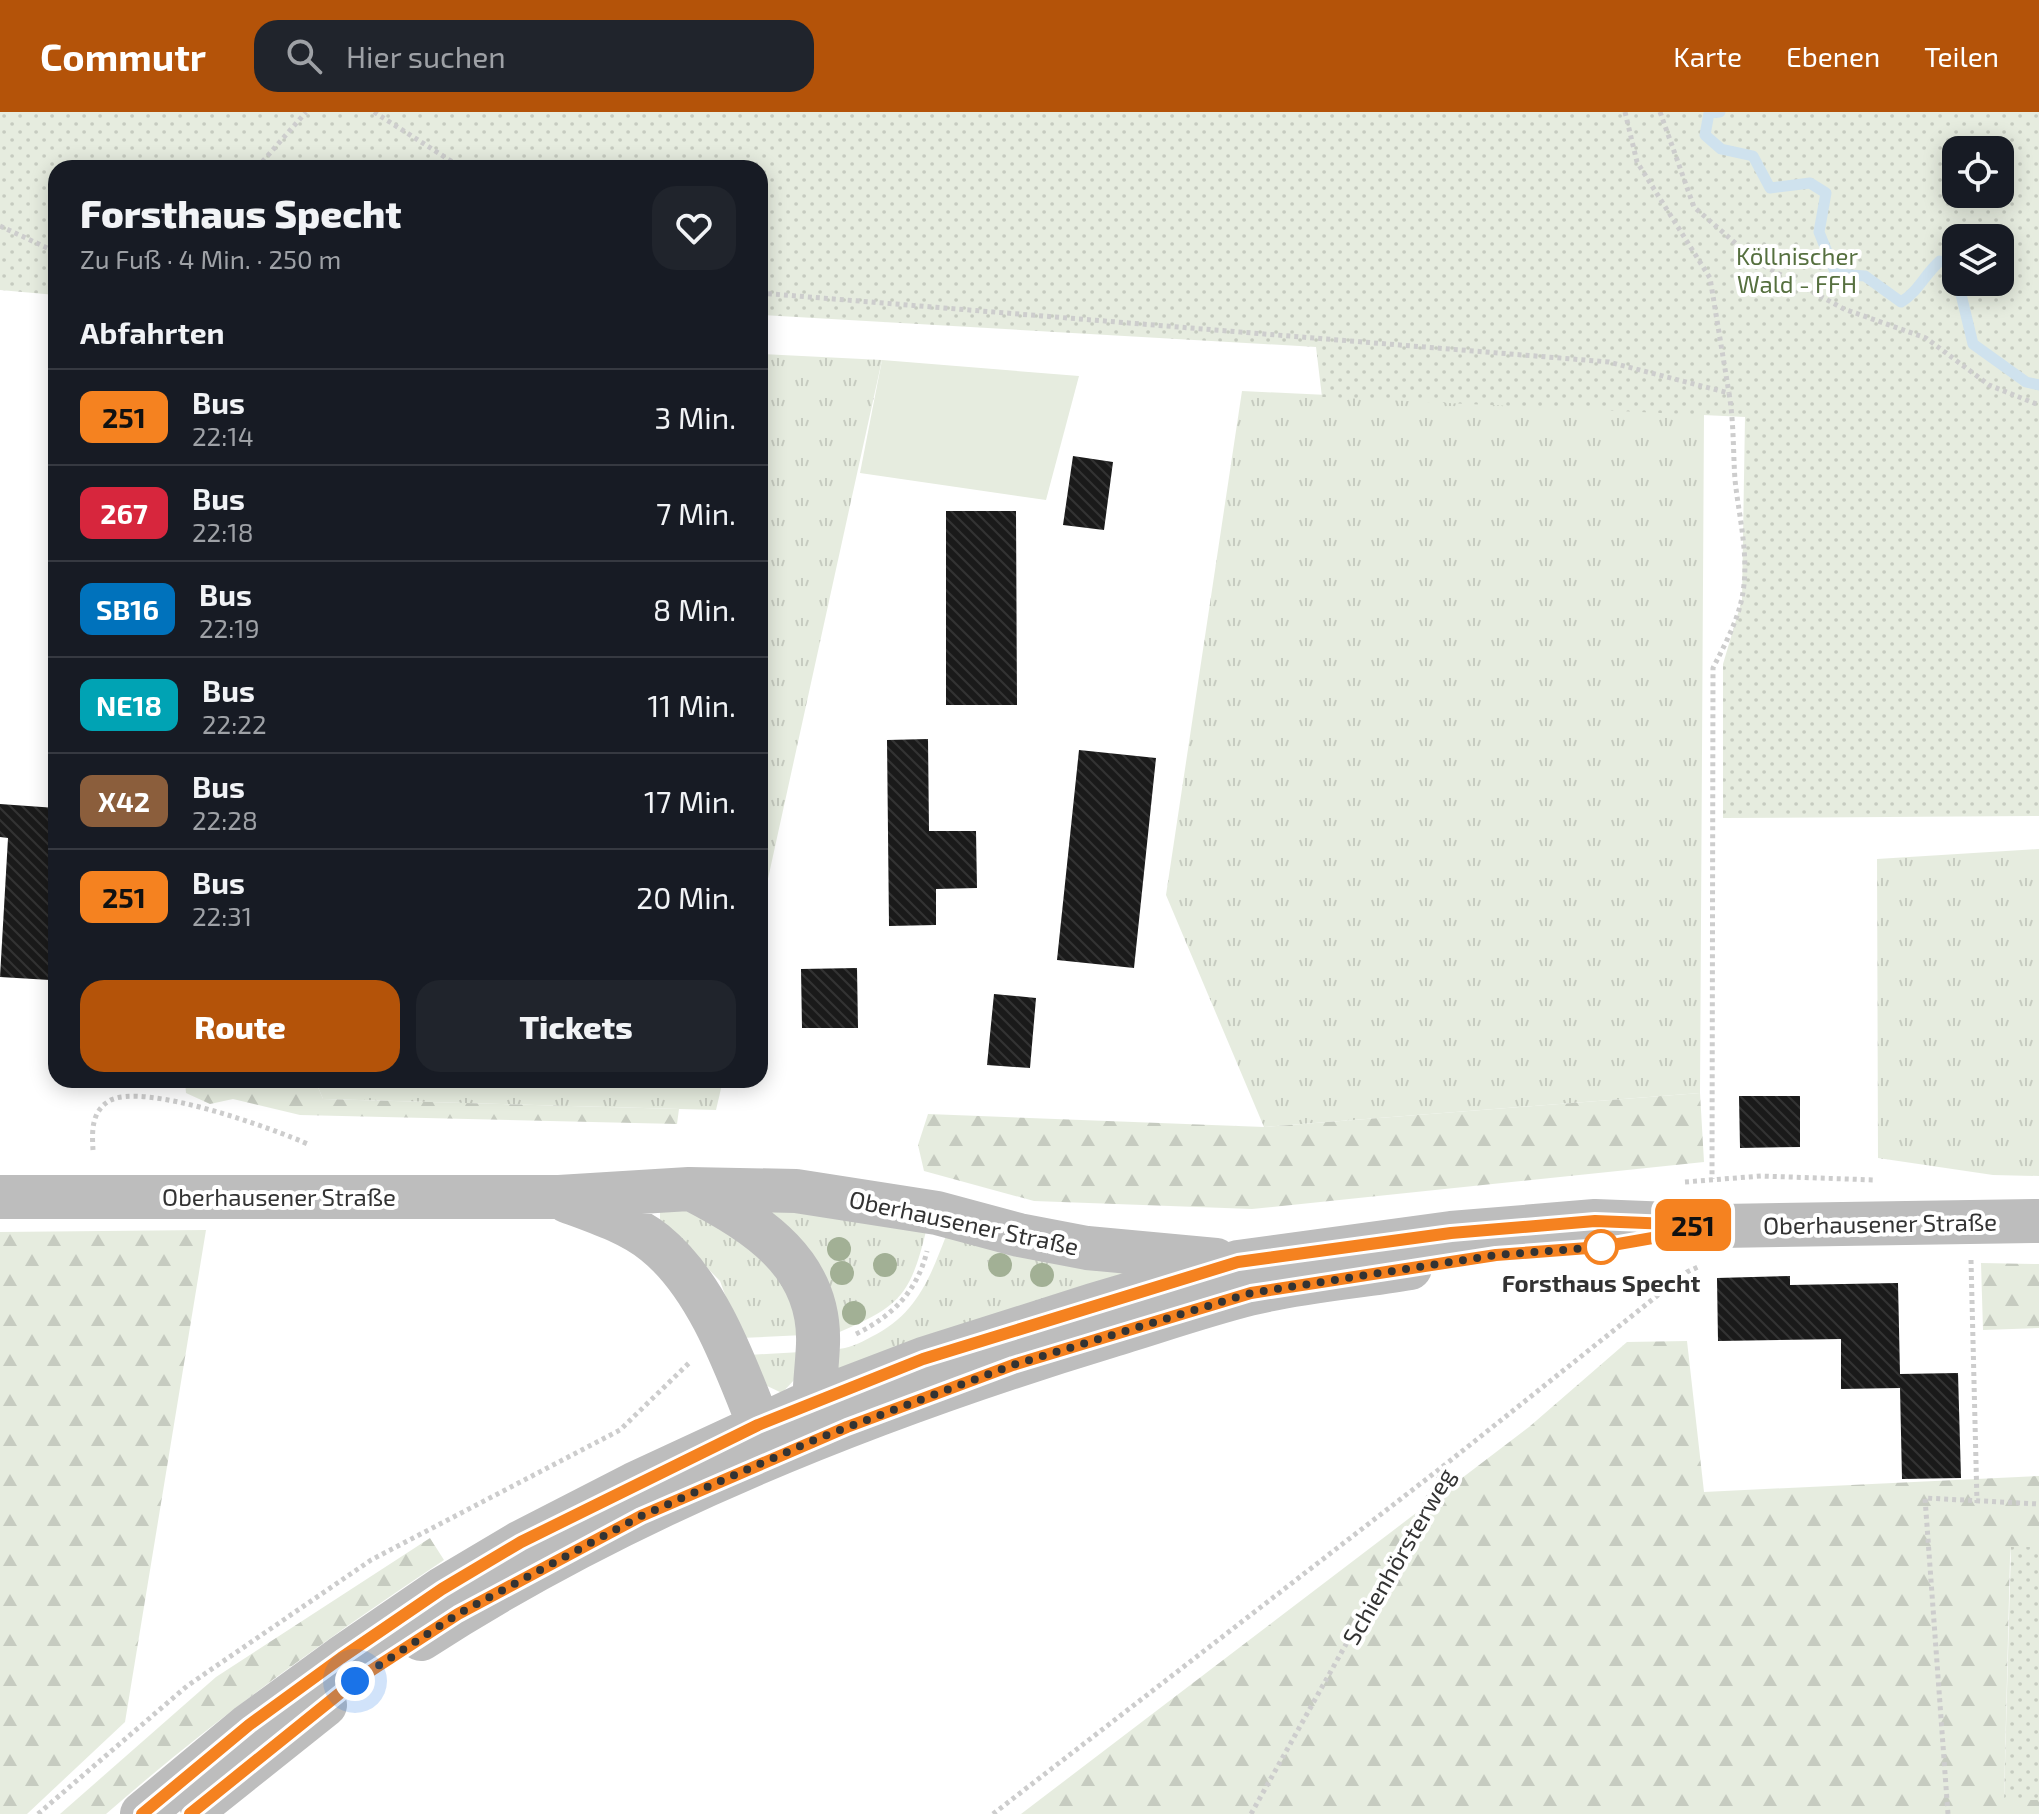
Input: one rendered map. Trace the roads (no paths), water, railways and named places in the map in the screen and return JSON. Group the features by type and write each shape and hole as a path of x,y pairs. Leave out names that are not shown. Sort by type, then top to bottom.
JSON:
{"main road":[{"name":"Oberhausener Straße","path":"0,1197 559,1197 689,1189 796,1191 937,1213 1019,1235 1087,1248 1238,1262"},
{"path":"142,1814 249,1725 442,1589 521,1542 816,1420 818,1341 811,1291 790,1255 743,1216 689,1189"},
{"name":"Oberhausener Straße","path":"559,1197 618,1220 654,1242 682,1268 709,1308 765,1441"},
{"name":"Oberhausener Straße","path":"816,1420 937,1355 1238,1262 1451,1233 1595,1221 1716,1244"},
{"name":"Oberhausener Straße","path":"816,1420 1013,1365 1251,1293 1496,1255 1601,1247 1716,1244 2039,1221"},
{"path":"190,1814 355,1681 458,1614 641,1516 765,1441"}],"waterway":[{"path":"1720,112 1709,113 1705,135 1721,149 1753,156 1770,188 1810,183 1826,193 1819,232 1836,274 1865,276 1901,302 1942,262"},
{"path":"1961,296 1973,344 2026,382 2039,385"}],"place":[{"name":"Forsthaus Specht","path":"1601,1247"}],"park label":[{"name":"Köllnischer Wald - FFH","path":"1797,269"}]}
